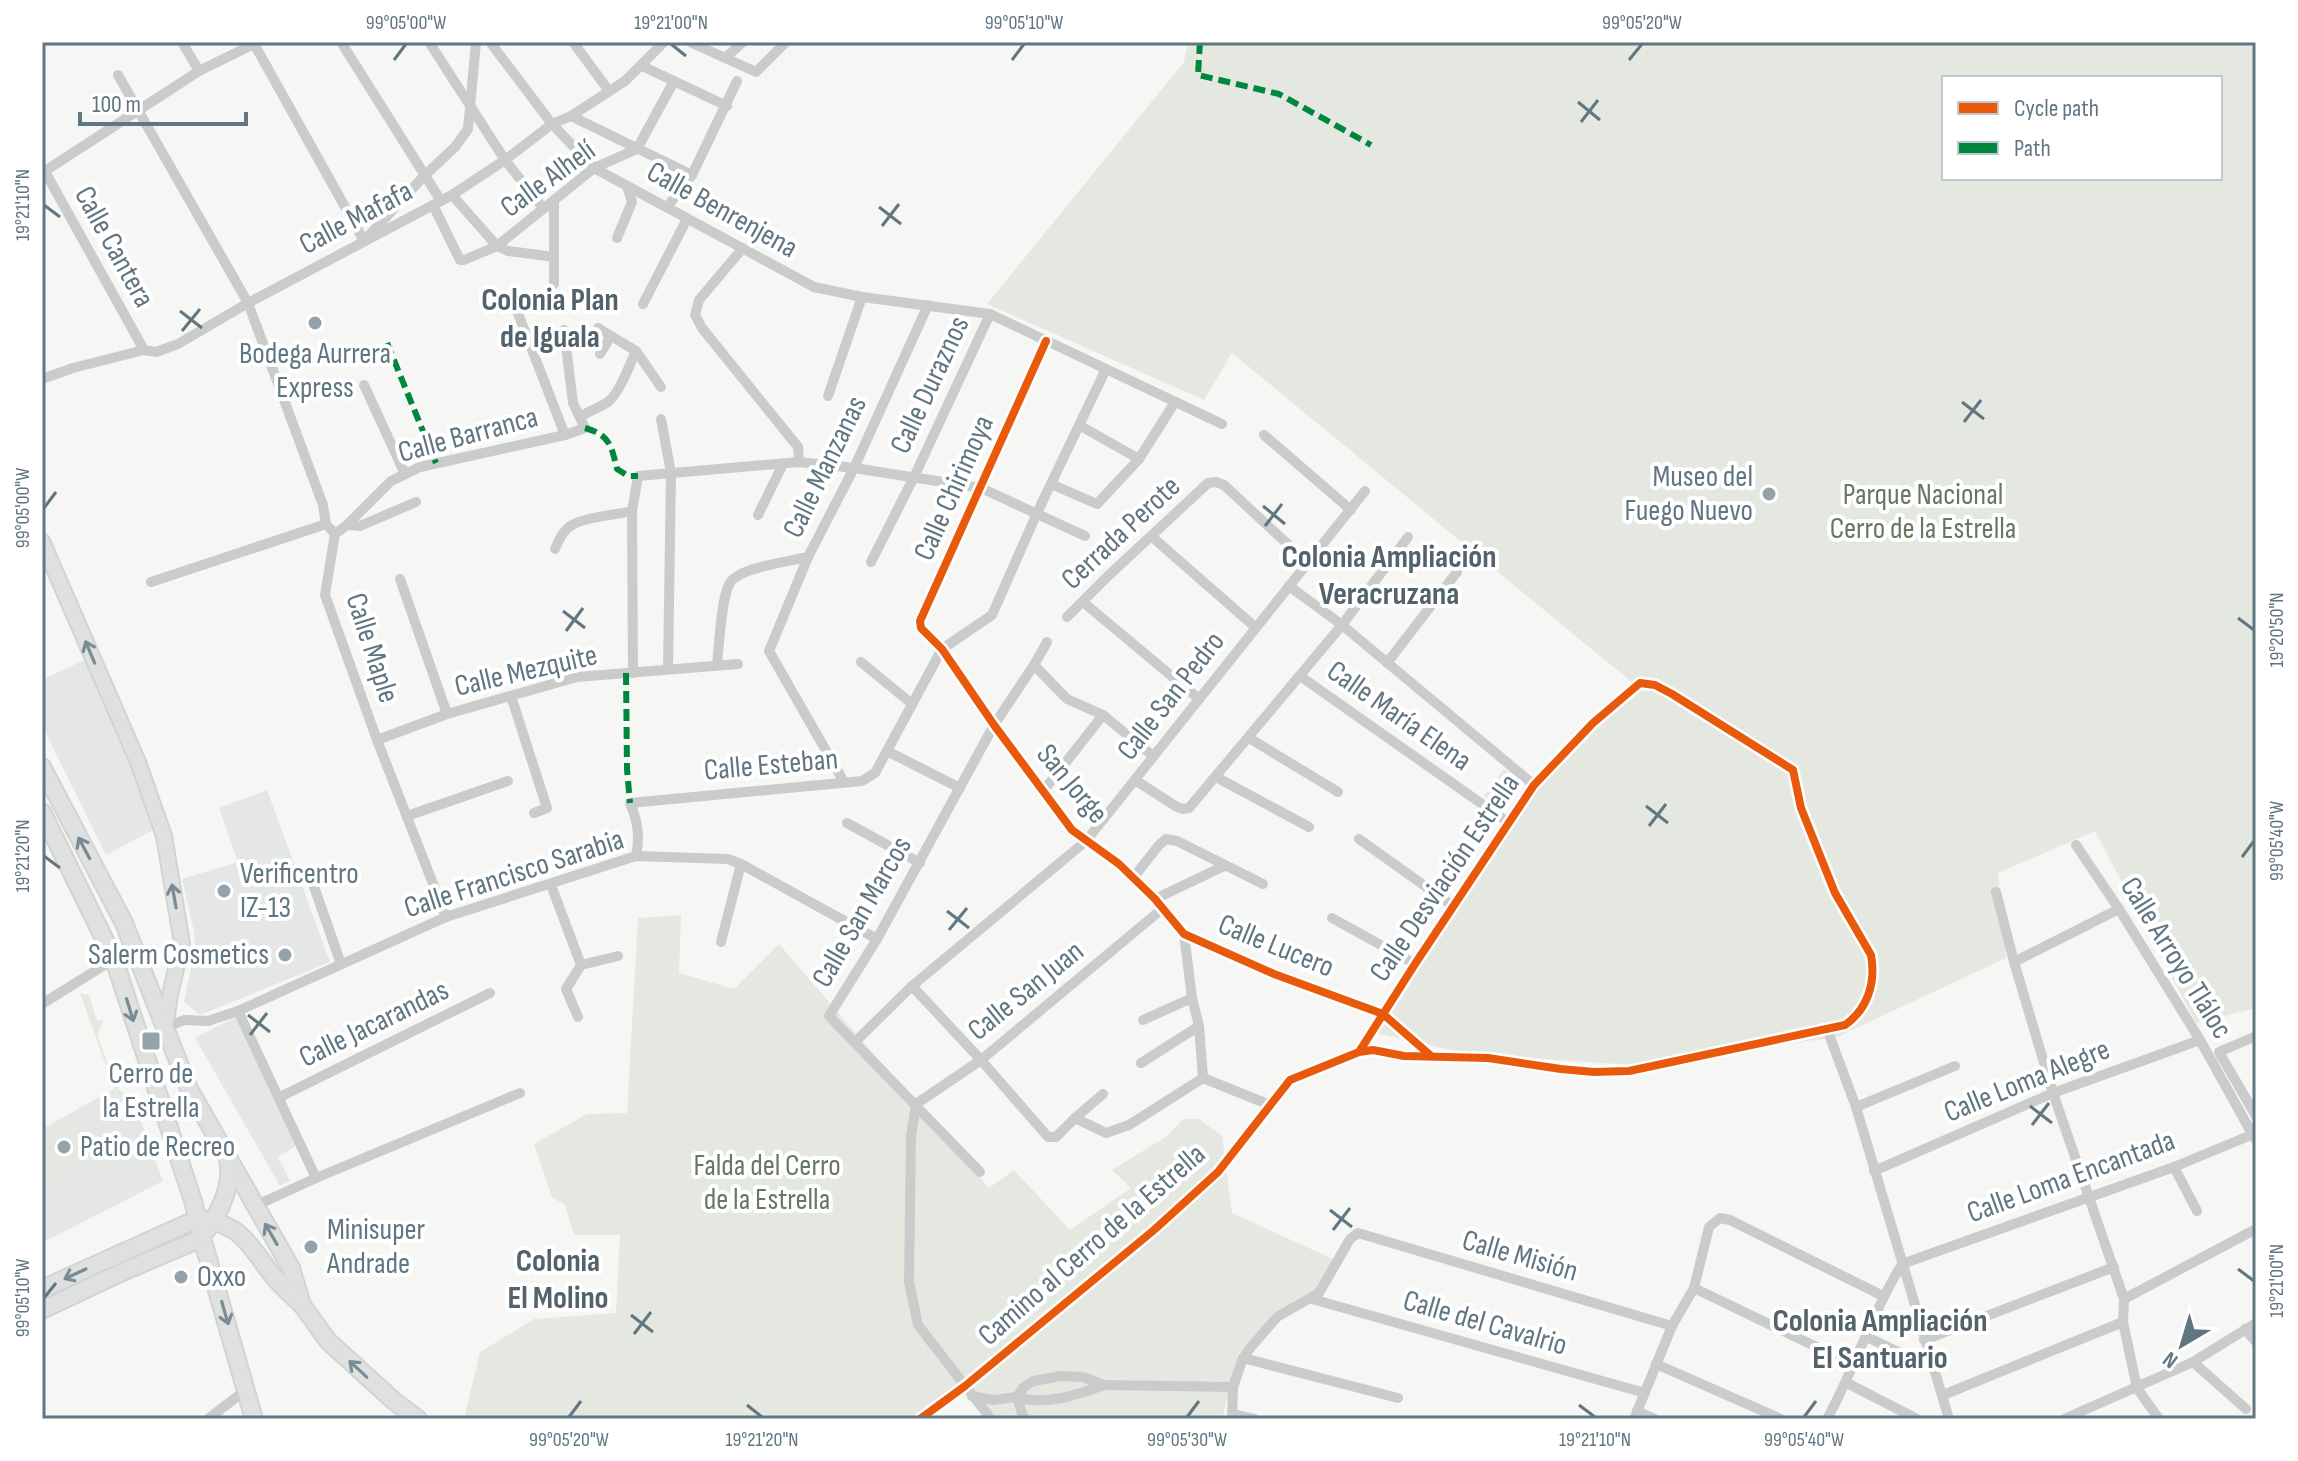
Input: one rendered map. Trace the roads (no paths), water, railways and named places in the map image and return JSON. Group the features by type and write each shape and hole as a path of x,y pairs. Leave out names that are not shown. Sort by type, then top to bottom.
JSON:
{"main road":[{"path":"42,541 138,762 164,836 182,943 165,1028"},
{"path":"42,767 124,923 189,1089 291,1268 302,1305"},
{"path":"42,812 114,959 193,1201 205,1220 229,1228 248,1241 328,1341 418,1419"},
{"path":"223,1146 229,1164 228,1183 205,1220 202,1238 254,1419"},
{"path":"42,1289 205,1220"},
{"path":"42,1310 202,1238"},
{"path":"114,1256 120,1273"}],"street":[{"path":"182,42 199,71"},
{"path":"341,42 424,176 437,203"},
{"path":"429,42 505,160 543,208"},
{"path":"43,170 199,71 255,43 364,241 455,147 468,129 476,42"},
{"name":"Calle Benrenjena","path":"490,42 552,124 594,168 814,287 862,297 990,314 1222,424"},
{"path":"573,42 609,91"},
{"name":"Calle Mafafa","path":"42,379 73,368 144,350 156,352 178,344 248,303 452,195 552,124 571,116 625,81 664,42"},
{"path":"725,58 743,42"},
{"path":"697,43 756,72 786,42"},
{"path":"642,66 727,106"},
{"path":"118,75 248,303 323,505 326,524 335,534"},
{"name":"Calle Alhelí","path":"437,203 460,260 497,246 594,168 637,149 674,81"},
{"path":"667,207 692,175 737,81"},
{"path":"571,116 692,175"},
{"name":"Calle Cantera","path":"43,170 144,350"},
{"path":"617,238 632,202 627,186"},
{"path":"452,195 497,246 508,251 554,257"},
{"path":"554,201 554,284"},
{"path":"643,304 687,219"},
{"path":"742,249 699,300 695,315 702,328 798,447 799,462"},
{"path":"828,396 862,297"},
{"path":"512,298 565,435"},
{"name":"Calle Manzanas","path":"844,782 769,651 808,557 854,468 928,305"},
{"name":"Calle Duraznos","path":"871,562 990,314"},
{"path":"598,328 636,351 661,387"},
{"path":"564,330 573,403 582,422"},
{"path":"600,354 611,336"},
{"name":"Calle Chirimoya","path":"942,649 921,628 920,621 1046,341"},
{"name":"Calle Barranca","path":"335,534 391,481 420,467 565,435 582,422 593,408 608,403 636,351"},
{"path":"942,649 992,615 1106,369"},
{"path":"364,385 405,474"},
{"path":"1051,484 1097,504 1139,459 1175,402"},
{"path":"661,419 671,473 668,669"},
{"path":"1079,425 1139,459"},
{"path":"1264,435 1351,510"},
{"path":"633,673 632,511 638,476 799,462 854,468 981,488 1085,536"},
{"path":"758,515 783,464"},
{"name":"Cerrada Perote","path":"1067,617 1208,483 1224,485 1308,563"},
{"name":"Calle San Pedro","path":"855,1042 912,986 1086,841 1365,491"},
{"path":"347,525 360,526 416,502"},
{"path":"555,549 568,528 580,522 632,511"},
{"path":"151,582 326,524"},
{"name":"Calle Maple","path":"335,534 325,595 446,917"},
{"path":"1151,536 1255,627"},
{"path":"1135,780 1183,809 1189,808 1342,625 1408,537"},
{"path":"717,665 730,581 742,573 808,557"},
{"path":"1387,663 1457,572"},
{"path":"400,579 447,714"},
{"path":"1289,586 1342,625 1534,785"},
{"path":"1083,602 1199,699"},
{"path":"994,725 1047,642"},
{"name":"Calle Esteban","path":"636,856 638,823 630,803 868,778 875,773 942,649"},
{"name":"San Jorge","path":"942,649 1072,830 1119,864 1155,899 1184,934"},
{"path":"861,662 912,704"},
{"name":"Calle Mezquite","path":"377,740 447,714 577,677 738,664"},
{"path":"1034,665 1067,699 1103,715 1153,756"},
{"name":"Calle María Elena","path":"1300,676 1509,823"},
{"name":"Calle Desviación Estrella","path":"1359,1052 1534,785 1593,723 1640,683 1655,685 1793,770"},
{"path":"511,696 547,808 534,813"},
{"path":"1044,790 1103,715"},
{"name":"Calle San Marcos","path":"980,1172 829,1016 877,939 994,725"},
{"path":"1249,738 1338,792"},
{"path":"887,751 960,788"},
{"name":"Camino al Cerro de la Estrella","path":"920,1419 965,1386 1154,1230 1218,1172 1290,1080 1359,1052 1373,1050 1404,1056 1488,1058 1594,1072 1629,1071 1845,1025 1863,1010 1871,987 1873,964 1871,955 1835,893 1801,808 1793,770"},
{"path":"1216,777 1309,827"},
{"path":"407,816 508,781"},
{"path":"847,823 920,863"},
{"path":"1133,878 1166,839 1177,841 1263,884"},
{"path":"1359,839 1453,906"},
{"name":"Calle Arroyo Tláloc","path":"2076,845 2200,1040 2255,1137"},
{"name":"Calle Francisco Sarabia","path":"165,1028 184,1020 208,1021 238,1011 446,917 636,856 728,859 877,939"},
{"path":"721,942 741,864"},
{"path":"1155,899 1224,866"},
{"path":"311,878 341,964"},
{"path":"551,885 581,965"},
{"path":"1996,892 2053,1093 2124,1299 2123,1322 2137,1388 2159,1419"},
{"name":"Calle San Juan","path":"916,1104 981,1060 1162,909"},
{"path":"2014,962 2119,909"},
{"path":"1332,918 1415,964"},
{"path":"1184,934 1192,998 1199,1026 1203,1078"},
{"name":"Calle Lucero","path":"1184,934 1274,974 1383,1014 1430,1055"},
{"path":"578,1017 566,989 581,965 618,956"},
{"path":"42,1004 114,959"},
{"path":"912,986 1048,1137 1056,1137 1103,1094"},
{"name":"Calle Jacarandas","path":"280,1097 490,993"},
{"path":"1143,1020 1192,998"},
{"path":"238,1011 316,1178"},
{"path":"1141,1063 1199,1026"},
{"path":"1827,1029 1856,1107 1949,1419"},
{"path":"2255,1111 2219,1052 2256,1036"},
{"name":"Calle Loma Alegre","path":"1874,1171 2053,1093 2200,1040"},
{"path":"1856,1107 1955,1066"},
{"path":"1075,1118 1106,1133 1129,1125 1203,1078"},
{"path":"1203,1078 1270,1105"},
{"path":"255,1206 520,1093"},
{"path":"916,1104 911,1136 909,1282 918,1325 991,1419"},
{"name":"Calle Loma Encantada","path":"1902,1264 2255,1137"},
{"path":"2174,1167 2197,1211"},
{"path":"1655,1419 1636,1415 1672,1326 1694,1288 1709,1227 1720,1218 1730,1220 1883,1296"},
{"path":"2124,1299 2256,1229"},
{"name":"Calle Misión","path":"1312,1299 1358,1233 1672,1326"},
{"path":"1827,1419 1847,1383 1883,1296 1902,1264"},
{"path":"1924,1340 2114,1267"},
{"path":"1694,1288 1854,1365"},
{"path":"1254,1419 1232,1416 1233,1387 1243,1358 1277,1317 1312,1299"},
{"name":"Calle del Cavalrio","path":"1312,1299 1645,1393"},
{"path":"1943,1395 2123,1322"},
{"path":"2064,1419 2193,1362 2256,1323"},
{"path":"2245,1329 2256,1342"},
{"path":"1867,1337 1934,1369"},
{"path":"1243,1358 1398,1398"},
{"path":"2193,1362 2246,1409"},
{"path":"1656,1364 1781,1419"},
{"path":"1017,1397 1033,1381 1061,1376 1083,1377 1104,1385"},
{"path":"1847,1383 1917,1419"},
{"path":"972,1396 993,1400 1017,1397 1032,1402 1055,1400 1104,1385 1233,1387"},
{"path":"208,1419 247,1389"},
{"path":"1017,1397 1024,1419"}],"place":[{"name":"Bodega Aurrera Express","path":"315,323"},
{"name":"Museo del Fuego Nuevo","path":"1769,494"},
{"name":"Verificentro IZ-13","path":"224,891"},
{"name":"Salerm Cosmetics","path":"285,955"},
{"name":"Cerro de la Estrella","path":"151,1041"},
{"name":"Patio de Recreo","path":"64,1147"},
{"name":"Minisuper Andrade","path":"311,1247"},
{"name":"Oxxo","path":"181,1277"}],"district":[{"name":"Colonia Plan de Iguala","path":"550,318"},
{"name":"Colonia Ampliación Veracruzana","path":"1389,576"},
{"name":"Colonia El Molino","path":"558,1280"},
{"name":"Colonia Ampliación El Santuario","path":"1880,1340"}],"park label":[{"name":"Parque Nacional Cerro de la Estrella","path":"1923,512"},
{"name":"Falda del Cerro de la Estrella","path":"767,1183"}]}
